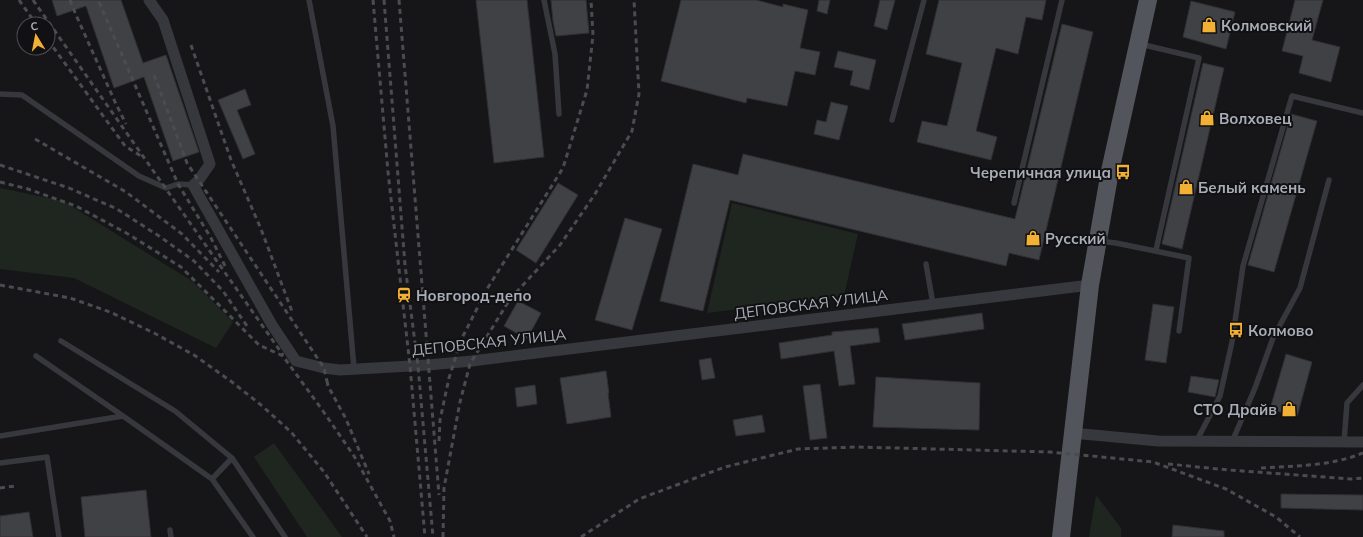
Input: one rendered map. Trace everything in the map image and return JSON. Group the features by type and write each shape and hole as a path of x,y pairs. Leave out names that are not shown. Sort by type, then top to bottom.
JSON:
{"main road":[{"path":"1061,537 1090,285 1097,241 1110,172 1148,0"}],"street":[{"path":"149,0 163,20 210,164 194,185"},
{"name":"ДЕПОВСКАЯ УЛИЦА","path":"194,185 272,326 296,361 324,368 340,370 466,362 1069,286 1090,285"},
{"path":"1072,433 1158,441 1363,442"}],"lane":[{"path":"309,0 333,126 354,368"},
{"path":"544,0 555,54 560,114"},
{"path":"892,120 924,0"},
{"path":"1014,202 1062,0"},
{"path":"1138,44 1199,58 1156,250"},
{"path":"0,94 22,95 139,176 166,188 178,184 194,185"},
{"path":"1196,442 1220,396 1232,342 1243,266 1292,96 1363,112"},
{"path":"1232,442 1255,388 1273,338 1300,288 1329,180"},
{"path":"1097,241 1116,242 1189,258 1178,331"},
{"path":"926,264 933,304"},
{"path":"61,341 175,411 232,458 285,537"},
{"path":"36,356 212,479 253,537"},
{"path":"1344,443 1347,403 1363,385"},
{"path":"0,436 123,416"},
{"path":"0,463 47,457 59,537"},
{"path":"212,479 232,458"},
{"path":"170,530 171,537"}],"shaded area":[{"path":"0,188 63,201 192,281 233,322 216,348 74,278 0,269"},
{"path":"732,203 858,234 844,296 707,313"},
{"path":"274,443 342,537 307,537 254,457"},
{"path":"1096,495 1121,528 1121,537 1089,537"}],"building":[{"path":"52,0 121,0 143,63 166,55 199,152 173,161 144,77 114,88 86,6 57,16"},
{"path":"476,0 527,0 544,157 494,163"},
{"path":"551,0 586,0 589,33 556,36"},
{"path":"681,0 756,0 783,7 783,4 808,10 800,48 820,52 815,75 795,71 787,106 747,98 746,103 661,81"},
{"path":"819,0 830,0 827,14 817,11"},
{"path":"880,0 895,0 887,30 874,26"},
{"path":"939,0 1046,0 1042,20 1026,17 1018,54 996,48 976,131 997,137 991,160 917,142 922,121 947,126 962,63 926,54"},
{"path":"1295,0 1323,0 1312,40 1340,47 1331,82 1299,73 1303,56 1282,51"},
{"path":"1191,1 1235,12 1226,49 1183,37"},
{"path":"1062,24 1093,32 1039,260 1009,253 1006,266 730,200 703,311 660,301 693,164 738,175 743,154 1015,219"},
{"path":"838,51 876,60 869,90 850,85 853,71 834,67"},
{"path":"1203,63 1224,68 1182,249 1162,244"},
{"path":"245,89 251,105 237,110 255,154 243,159 218,100"},
{"path":"831,102 848,106 839,140 814,134 817,120 826,122"},
{"path":"1291,114 1317,121 1274,272 1248,265"},
{"path":"558,183 578,195 536,263 516,250"},
{"path":"625,218 662,229 632,330 595,320"},
{"path":"518,301 541,313 527,339 504,326"},
{"path":"1153,304 1174,307 1166,363 1145,360"},
{"path":"982,313 984,329 905,340 902,324"},
{"path":"878,328 880,342 850,346 855,384 839,386 834,351 781,359 779,343 832,335 832,332"},
{"path":"1286,354 1312,362 1297,417 1270,409"},
{"path":"711,358 715,378 702,380 699,360"},
{"path":"606,371 611,417 567,424 560,378"},
{"path":"1191,376 1219,380 1215,397 1188,392"},
{"path":"876,377 980,383 979,430 873,427"},
{"path":"820,384 827,438 810,440 803,386"},
{"path":"535,385 537,404 517,407 515,388"},
{"path":"762,415 765,432 736,436 733,420"},
{"path":"146,490 151,537 85,537 81,497"},
{"path":"1281,494 1363,495 1363,510 1281,508"},
{"path":"29,512 33,537 0,537 0,516"},
{"path":"1173,525 1224,531 1224,537 1172,537"}],"railway":[{"path":"19,0 30,16"},
{"path":"33,0 283,355"},
{"path":"70,0 126,124"},
{"path":"373,0 388,172 410,366 425,537"},
{"path":"384,0 405,265 418,366 433,537"},
{"path":"399,0 439,495"},
{"path":"439,441 440,420 449,378 461,340 487,289 563,168 587,90 593,35 591,0"},
{"path":"443,537 444,488 460,402 470,364 510,299 560,245 595,194 632,131 639,94 634,0"},
{"path":"99,2 178,184 211,238 225,266"},
{"path":"191,45 231,160 261,229 293,314"},
{"path":"56,51 125,146 141,156"},
{"path":"154,75 187,163 324,368 328,386"},
{"path":"35,139 126,192 182,234 219,272"},
{"path":"0,165 69,188 117,209 159,236 194,261 223,291 249,329"},
{"path":"0,182 28,189 76,206 128,234 181,267 259,345 283,356 354,456 390,521 394,537"},
{"path":"0,285 70,298 110,312 154,333 194,355 261,405 291,432 324,472 367,537"},
{"path":"327,381 328,386 346,419 369,474"},
{"path":"581,537 639,499 725,467 798,449 857,447 1050,452 1153,462 1226,489 1276,517 1300,537"},
{"path":"1261,468 1326,463 1338,461 1363,453"},
{"path":"1168,464 1351,479 1363,478"},
{"path":"0,488 15,486"}],"place":[{"name":"Колмовский","path":"1209,25"},
{"name":"Волховец","path":"1207,118"},
{"name":"Черепичная улица","path":"1123,172"},
{"name":"Белый камень","path":"1186,187"},
{"name":"Русский","path":"1033,238"},
{"name":"Новгород-депо","path":"404,295"},
{"name":"Колмово","path":"1236,330"},
{"name":"СТО Драйв","path":"1289,409"}]}
